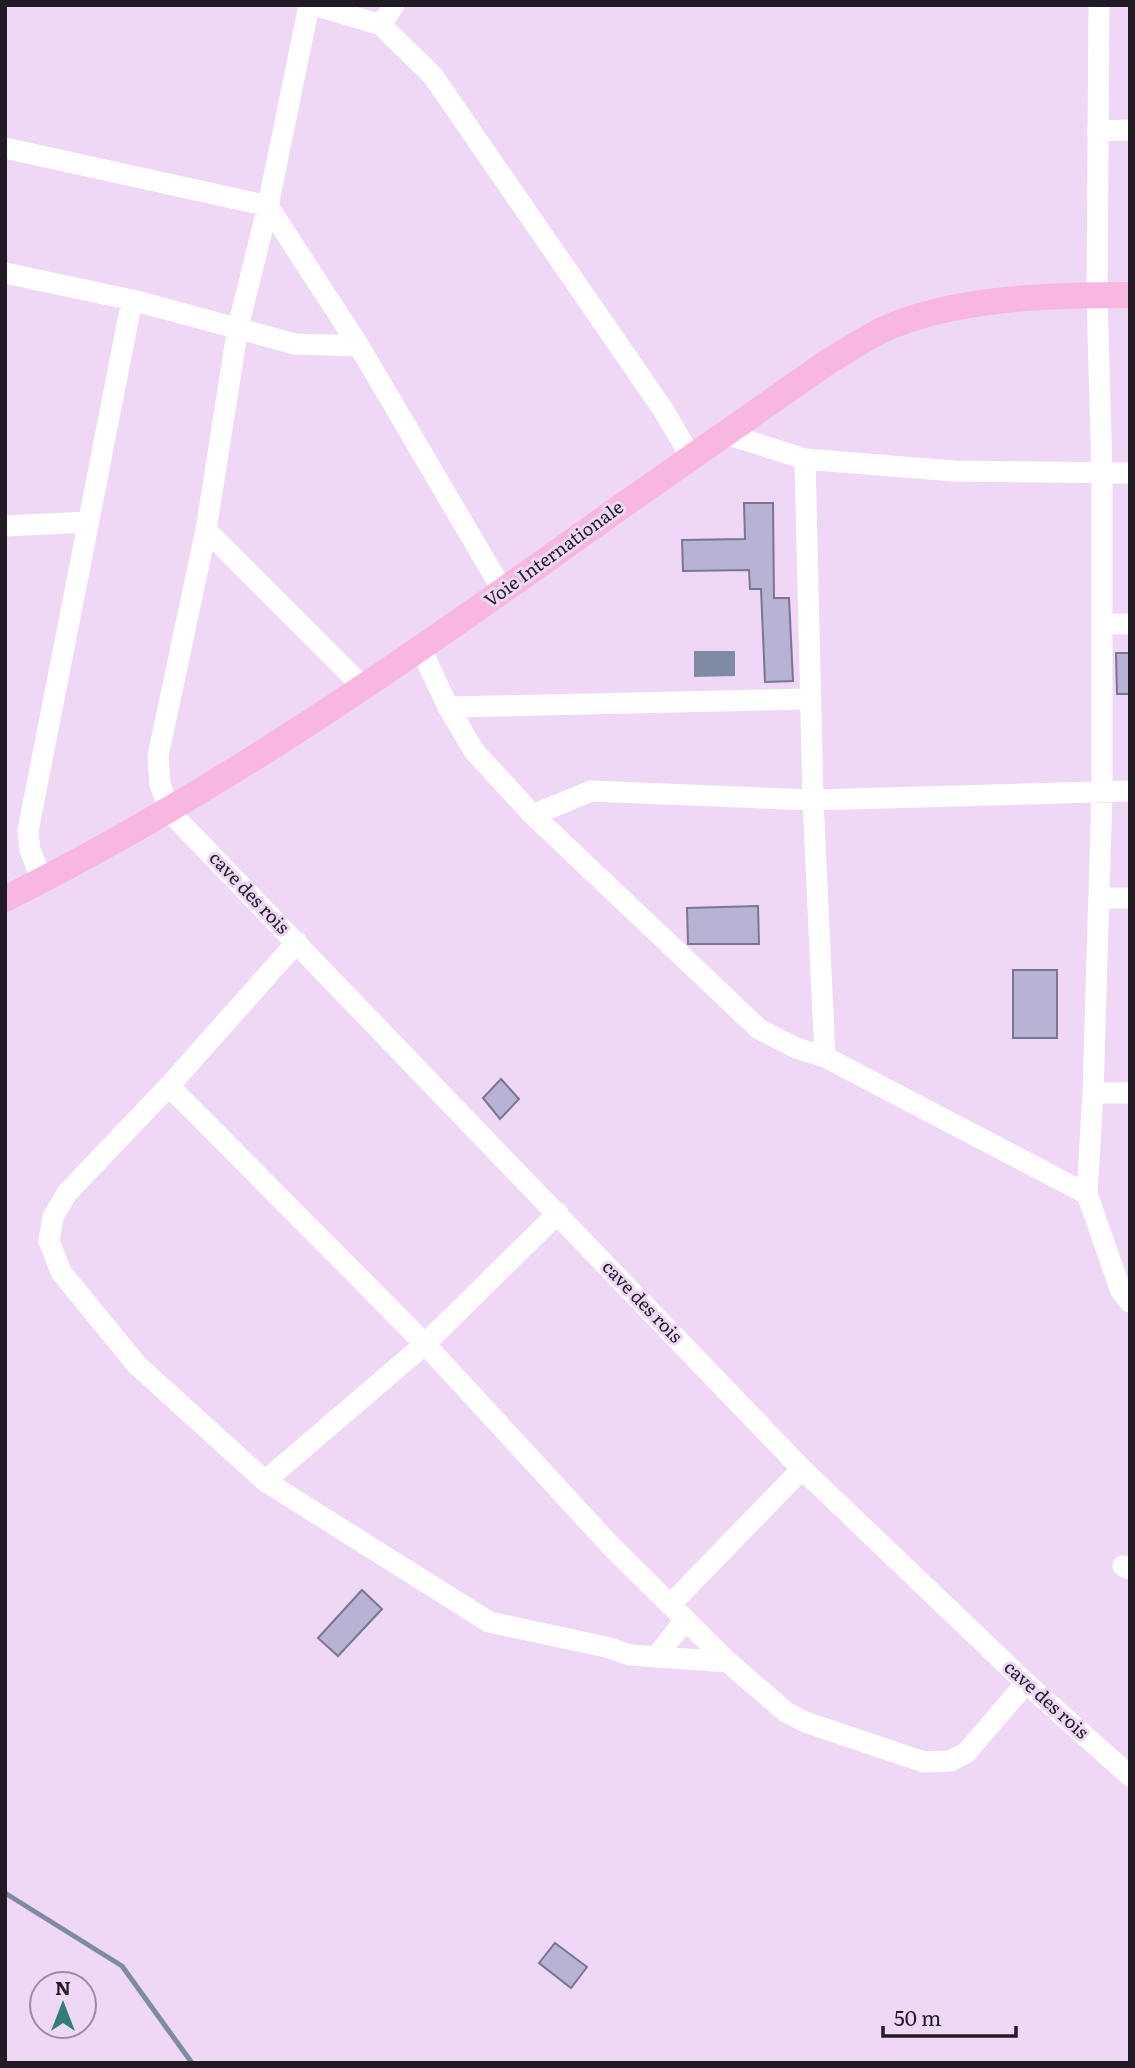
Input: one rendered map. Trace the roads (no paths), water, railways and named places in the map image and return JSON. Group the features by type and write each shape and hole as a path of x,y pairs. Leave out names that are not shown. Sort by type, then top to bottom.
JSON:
{"main road":[{"name":"Voie Internationale","path":"5,899 170,812 364,688 829,361 881,331 932,313 1029,298 1130,295"}],"street":[{"path":"170,812 160,784 158,757 205,530 238,327 268,206 311,5 381,25 433,76 662,408 691,457"},
{"path":"381,25 394,5"},
{"path":"1099,5 1097,295 1102,474 1101,898 1087,1194 1121,1291 1130,1303"},
{"path":"1097,131 1130,130"},
{"path":"5,148 268,206 359,346 503,591"},
{"path":"5,273 132,300 295,344 359,346"},
{"path":"43,880 30,850 28,831 132,300"},
{"path":"726,434 805,459 953,471 1130,473"},
{"path":"805,459 813,800 825,1056"},
{"path":"5,526 88,522"},
{"path":"205,530 364,688"},
{"path":"1102,624 1130,624"},
{"path":"421,649 448,707 474,751 533,815 759,1029 796,1048 825,1056 1087,1194"},
{"path":"448,707 811,699"},
{"path":"533,815 591,791 813,800 1130,790"},
{"name":"cave des rois","path":"170,812 802,1469 1026,1683 1130,1776"},
{"path":"1101,898 1130,898"},
{"path":"297,942 169,1087 67,1193 53,1217 49,1241 61,1272 137,1365 265,1480 489,1622 606,1647 630,1655 727,1662"},
{"path":"169,1087 425,1344 610,1545 727,1662 786,1712 805,1722 924,1762 950,1761 965,1753 1026,1683"},
{"path":"1093,1093 1130,1093"},
{"path":"265,1480 425,1344 558,1213"},
{"path":"657,1656 677,1612 802,1469"}],"water":[{"path":"694,651 735,651 735,676 694,677"}],"waterway":[{"path":"5,1893 122,1966 192,2063"}]}
